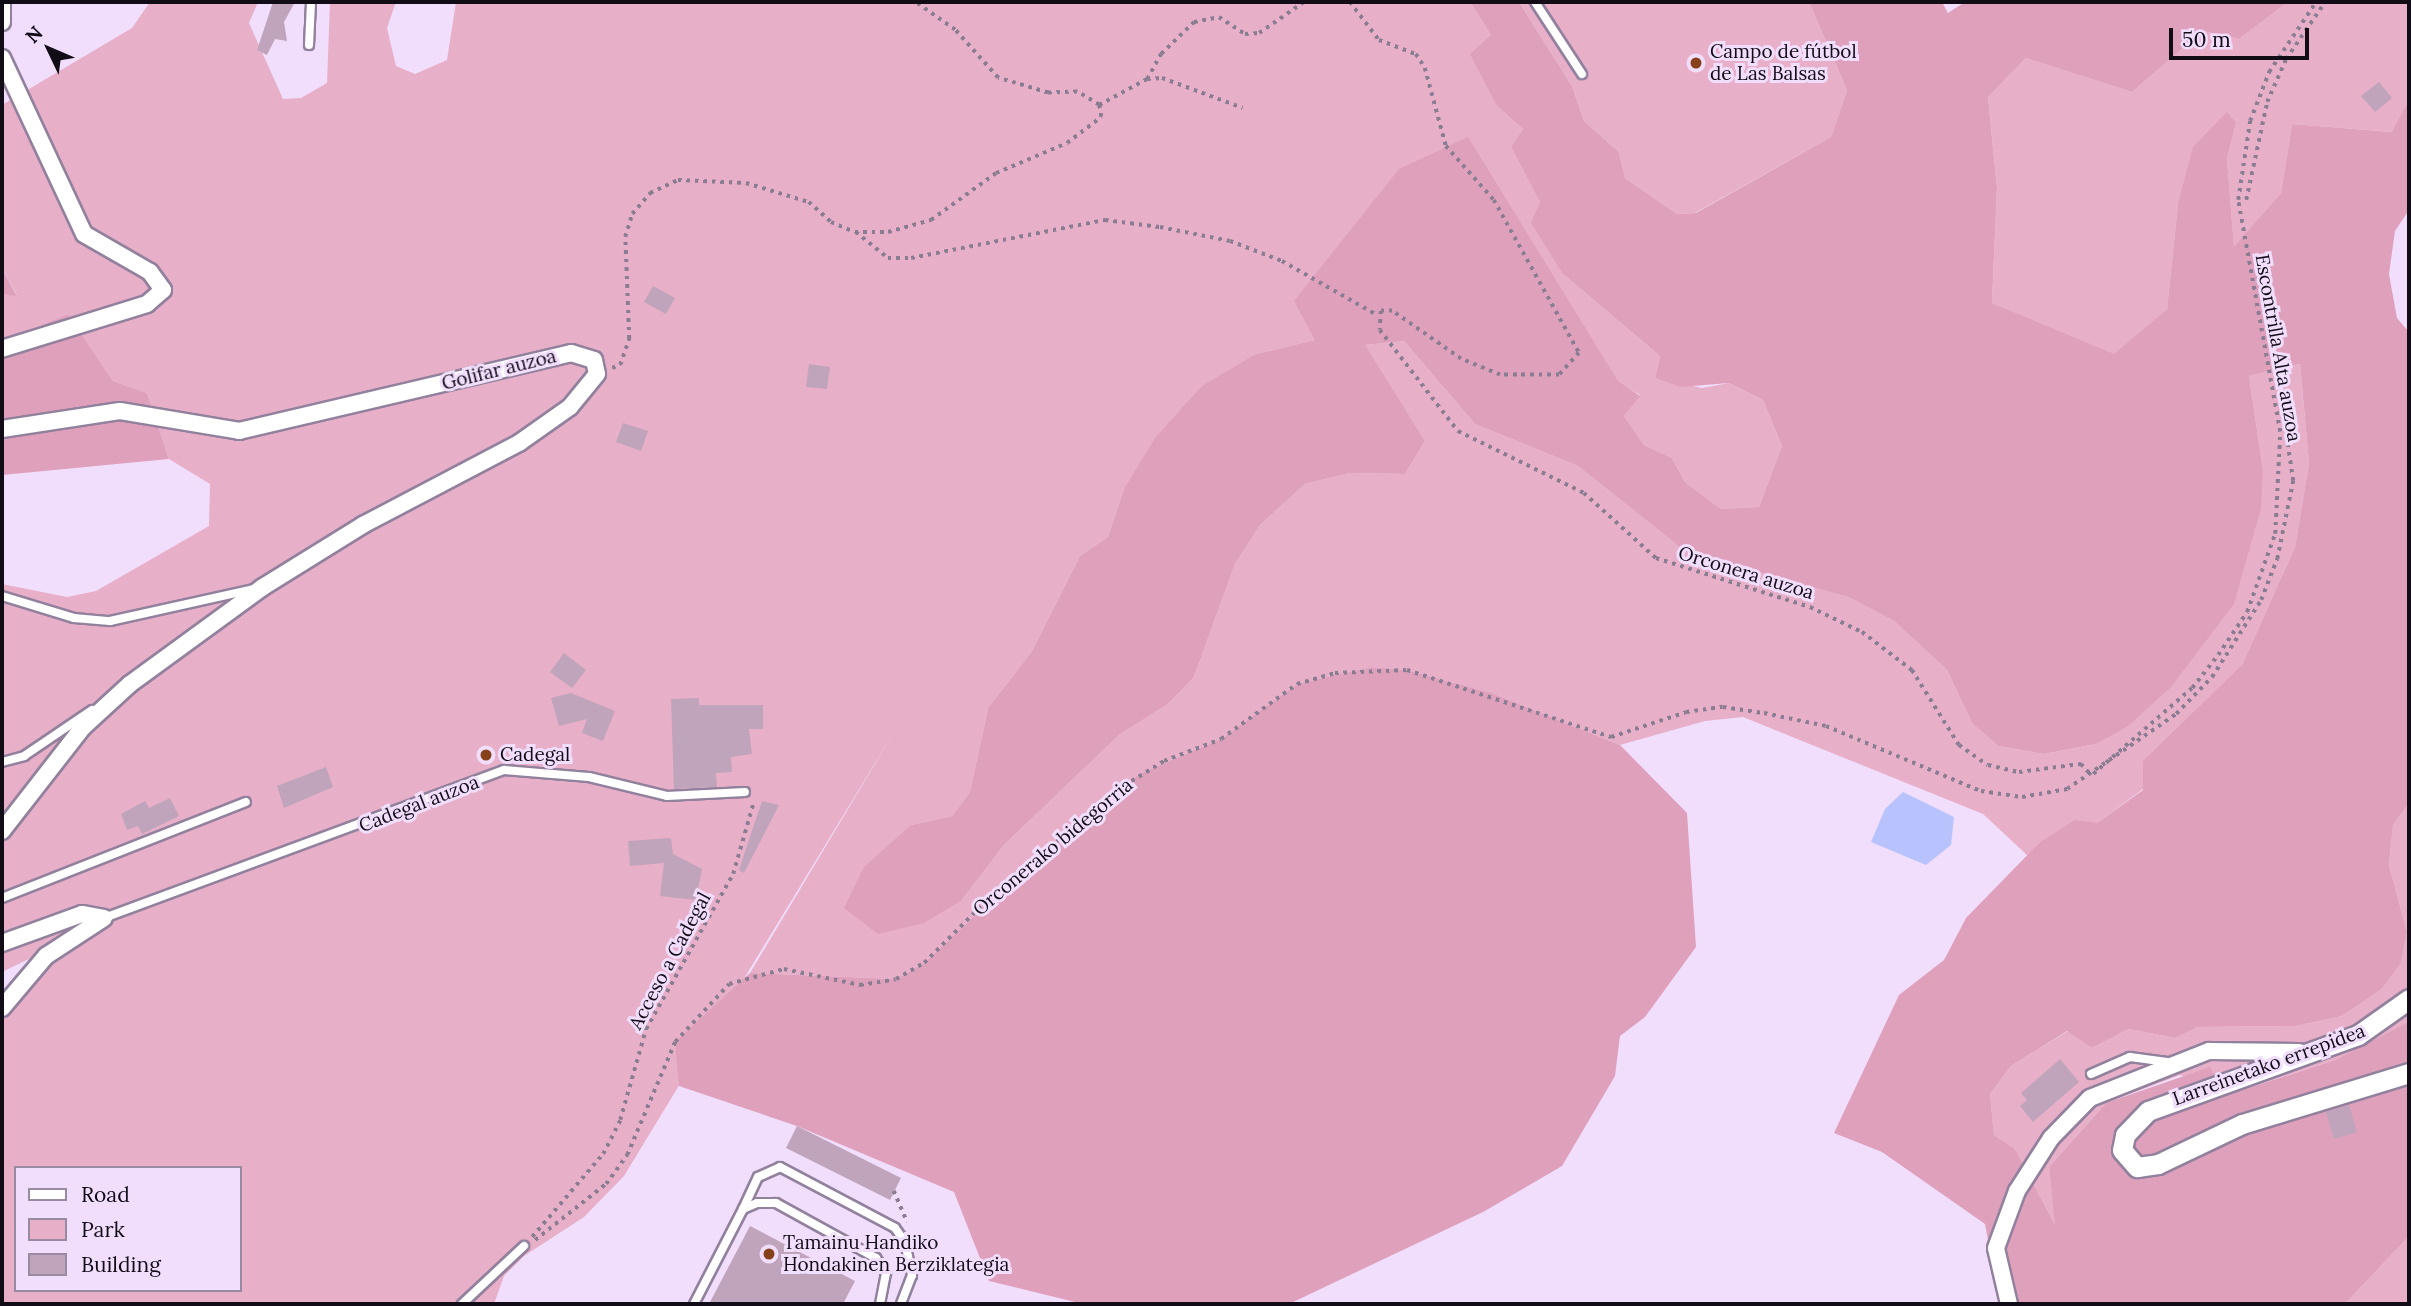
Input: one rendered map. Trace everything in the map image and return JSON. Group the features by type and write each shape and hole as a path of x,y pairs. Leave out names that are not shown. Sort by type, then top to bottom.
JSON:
{"street":[{"path":"2,2 2,22"},
{"path":"2,58 84,234 150,272 163,290 147,304 2,349"},
{"name":"Golifar auzoa","path":"2,429 120,411 239,431 571,353 594,360 597,374"},
{"path":"2,831 83,727 130,684 263,587 363,525 519,443 570,407 597,374"},
{"name":"Cadegal auzoa","path":"2,943 82,914 104,918"},
{"name":"Cadegal auzoa","path":"2,1008 46,956 104,918"},
{"name":"Larreinetako errepidea","path":"2409,999 2374,1027 2148,1111 2125,1135 2125,1158 2137,1167 2158,1164 2242,1124 2409,1073"},
{"path":"2009,1304 1996,1248 2017,1191 2051,1138 2090,1098 2210,1051 2311,1052"}],"lane":[{"path":"309,45 311,2"},
{"path":"1535,2 1582,74"},
{"path":"2,596 74,618 110,621 263,587"},
{"path":"2,762 24,756 130,684"},
{"name":"Cadegal auzoa","path":"104,918 504,771 589,777 667,796 745,792"},
{"path":"2,898 246,802"},
{"path":"2091,1074 2130,1057 2176,1063"},
{"path":"694,1304 758,1177 780,1167 895,1228 905,1242 912,1275 901,1304"},
{"path":"743,1209 776,1203 876,1258 886,1273 880,1304"},
{"path":"463,1304 524,1246"}],"path":[{"path":"855,232 888,232 931,220 996,173 1093,127 1101,117 1099,105 1077,92 1048,93 998,78 955,30 915,2"},
{"path":"1099,105 1147,79 1194,22 1219,18 1245,34 1259,33 1304,2"},
{"path":"597,374 620,365 629,339 625,237 632,214 650,193 678,180 769,187 809,202 831,222 855,232 888,258 911,258 1105,220 1160,227 1230,241 1282,261 1377,315 1392,311 1461,359 1500,375 1559,375 1579,353 1494,201 1446,146 1425,68 1416,54 1379,40 1350,2"},
{"name":"Escontrilla Alta auzoa","path":"2092,776 2192,688 2218,655 2247,612 2275,534 2282,496 2279,421 2238,200 2250,121 2264,84 2316,2"},
{"path":"2246,200 2267,102 2286,59 2325,2"},
{"path":"1147,79 1162,78 1243,108"},
{"name":"Orconera auzoa","path":"1377,315 1380,330 1432,399 1458,431 1482,447 1584,493 1656,558 1810,607 1862,632 1912,670 1959,745 1988,765 2019,772 2081,764 2092,776"},
{"name":"Orconerako bidegorria","path":"524,1246 606,1184 626,1155 675,1042 729,984 784,969 860,985 896,979 924,963 985,902 1117,790 1164,761 1221,739 1297,684 1335,673 1407,670 1611,737 1686,712 1723,707 1764,713 1826,726 1981,791 2012,796 2042,796 2092,776 2145,741 2212,677 2261,600 2277,559 2292,481 2278,380"},
{"name":"Acceso a Cadegal","path":"524,1246 603,1154 620,1120 646,1029 747,841 755,807 752,793 745,792"},
{"path":"894,1191 907,1215 905,1242"}],"green space":[{"path":"150,2 258,2 249,23 283,99 301,98 327,83 330,2 396,2 387,28 396,66 415,74 447,60 456,2 1470,2 1491,35 1497,106 1523,129 1511,146 1531,175 1563,274 1660,356 1655,378 1702,388 1729,383 1763,400 1782,446 1759,507 1721,509 1685,482 1672,458 1644,445 1624,416 1640,395 1618,382 1468,138 1315,340 1256,354 1124,489 1108,537 1080,556 1032,651 988,708 970,792 952,816 911,825 962,900 1004,845 1119,735 1168,704 1194,677 1235,564 1260,525 1305,484 1350,473 1405,474 1425,441 1364,345 1404,341 1475,424 1578,466 1686,552 1848,597 1894,621 1947,670 1972,723 1998,746 2044,754 2096,744 2263,470 2249,376 2300,364 2309,463 2295,547 2242,665 2143,789 2097,823 2039,843 2028,856 1983,814 1743,717 1705,721 1620,745 1492,693 1407,670 1371,667 1297,684 1221,739 1139,774 1048,847 924,963 896,979 750,973 897,727 624,1176 584,1217 524,1256 504,1276 494,1304 2,1304 2,995 33,957 2,972 2,584 67,597 96,591 209,526 210,484 169,459 147,393 113,381 68,314 2,341 2,294 17,295 2,268 2,105 132,28"},
{"name":"Campo de fútbol de Las Balsas","path":"1519,2 1809,2 1847,90 1831,137 1695,213 1677,214 1625,178 1619,152 1584,121 1572,86"},
{"path":"2288,2 2409,2 2409,100 2393,132 2292,124 2281,193 2234,248 2227,159 2236,123 2178,204 2167,309 2114,355 1992,303 1997,188 1988,97 2026,58 2132,92 2203,31 2239,39"},
{"path":"2409,803 2409,1022 2404,1028 2335,1060 2226,1095 2180,1075 2106,1103 2049,1167 2056,1227 2015,1149 1994,1135 1990,1094 2011,1066 2068,1031 2092,1048 2129,1029 2175,1038 2198,1027 2296,1026 2342,1016 2382,989 2401,963 2407,932 2389,865 2393,825"},
{"path":"2409,1236 2409,1304 2345,1304"}],"shaded area":[{"path":"1470,2 1519,2 1572,86 1584,121 1619,152 1625,178 1677,214 1696,213 1831,137 1847,90 1809,2 1942,2 1948,13 1965,2 2288,2 2239,39 2203,31 2132,92 2026,58 1988,97 1997,188 1992,303 2114,354 2167,309 2178,204 2193,147 2227,112 2236,123 2227,159 2234,247 2281,193 2292,124 2392,132 2409,100 2409,210 2395,231 2389,274 2397,318 2409,332 2409,803 2393,825 2389,865 2407,932 2401,963 2382,989 2342,1016 2296,1026 2198,1027 2175,1038 2129,1029 2092,1048 2067,1031 2011,1066 1990,1094 1994,1135 2015,1149 2055,1225 2049,1167 2106,1103 2210,1067 2227,1095 2335,1060 2409,1022 2409,1236 2345,1304 2000,1304 1985,1224 1882,1152 1834,1133 1899,995 1944,960 1966,918 2039,843 2075,820 2097,823 2143,790 2143,761 2242,665 2295,547 2309,463 2300,364 2249,376 2263,470 2261,508 2234,604 2171,687 2128,726 2096,744 2044,754 1998,746 1972,723 1947,670 1894,621 1848,597 1686,552 1578,466 1475,424 1404,341 1365,345 1425,441 1405,474 1350,473 1305,484 1260,525 1235,564 1194,677 1168,704 1119,735 1004,845 962,900 924,923 878,934 844,908 864,867 911,825 952,816 970,792 988,708 1032,651 1080,556 1108,537 1124,489 1155,438 1202,386 1256,354 1315,340 1294,301 1399,169 1468,137 1618,381 1640,396 1624,416 1644,445 1672,458 1685,482 1721,509 1759,507 1782,446 1763,400 1729,383 1681,387 1655,378 1660,356 1563,274 1531,223 1540,202 1511,146 1523,129 1497,106 1470,54 1491,35"},
{"path":"2,268 5,274 17,296 2,294"},
{"path":"68,314 113,381 147,393 169,459 2,475 2,341"},
{"path":"1371,667 1407,670 1492,693 1620,745 1687,813 1696,947 1645,1017 1620,1036 1615,1076 1562,1166 1483,1212 1289,1304 1083,1304 989,1281 954,1192 797,1126 679,1086 675,1042 750,973 896,979 924,963 1048,847 1139,774 1221,739 1297,684"}],"water":[{"path":"1903,792 1954,817 1951,845 1926,865 1871,842 1885,809"}],"building":[{"path":"273,2 295,2 284,22 287,41 275,39 267,55 257,50"},
{"path":"2379,82 2392,98 2375,112 2361,96"},
{"path":"653,286 675,298 666,314 644,302"},
{"path":"809,364 830,367 827,389 806,387"},
{"path":"623,423 648,431 641,451 616,442"},
{"path":"564,653 586,670 572,688 550,672"},
{"path":"571,693 615,711 603,741 582,733 587,719 559,726 551,698"},
{"path":"699,698 699,705 763,705 763,729 749,729 752,754 731,757 732,772 716,773 717,787 674,789 671,699"},
{"path":"326,767 333,787 284,808 277,786"},
{"path":"170,798 179,816 142,834 138,826 127,830 121,814 145,801 149,808"},
{"path":"762,801 779,805 744,873 739,870"},
{"path":"671,838 673,854 702,869 696,900 660,896 664,863 630,866 628,841"},
{"path":"2060,1059 2079,1082 2033,1122 2020,1106 2027,1100 2021,1093"},
{"path":"2349,1105 2357,1132 2334,1139 2326,1112"},
{"path":"797,1126 901,1178 890,1200 786,1148"},
{"name":"Tamainu Handiko Hondakinen Berziklategia","path":"750,1226 855,1281 843,1304 709,1304"}],"place":[{"name":"Campo de fútbol de Las Balsas","path":"1696,63"},
{"name":"Cadegal","path":"486,755"},
{"name":"Tamainu Handiko Hondakinen Berziklategia","path":"769,1254"}]}
